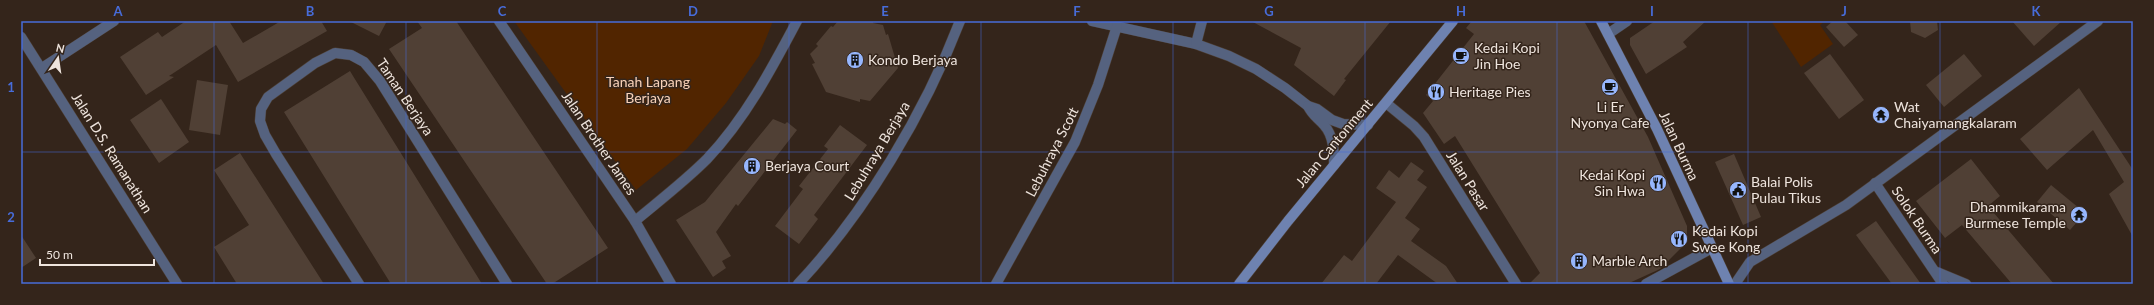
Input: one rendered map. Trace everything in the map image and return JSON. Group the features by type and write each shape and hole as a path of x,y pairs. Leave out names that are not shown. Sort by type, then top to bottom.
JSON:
{"main road":[{"name":"Jalan Cantonment","path":"1239,284 1334,165 1453,21"},
{"name":"Jalan Burma","path":"1601,21 1657,129 1729,284"}],"street":[{"path":"42,68 114,21"},
{"name":"Jalan Brother James","path":"499,21 634,221 671,284"},
{"path":"634,221 706,159 728,134 762,87 797,21"},
{"name":"Lebuhraya Berjaya","path":"798,284 833,244 903,139 926,96 960,21"},
{"path":"1092,21 1196,44 1229,56 1256,69 1285,88 1308,106 1317,109 1332,120 1343,124 1368,124"},
{"path":"1196,44 1202,21"},
{"path":"1608,34 1627,21"},
{"path":"1735,284 1750,262 1846,205 2098,21"},
{"name":"Lebuhraya Scott","path":"996,284 1075,142 1098,85 1117,26"},
{"name":"Jalan D.S. Ramanathan","path":"21,38 42,68 177,284"},
{"name":"Taman Berjaya","path":"359,284 276,154 265,135 260,122 261,109 268,97 315,63 335,53 352,55 364,62 380,81 507,284"},
{"name":"Jalan Pasar","path":"1386,103 1414,126 1424,137 1516,284"},
{"path":"1308,106 1312,114 1325,126 1332,138 1334,165"},
{"name":"Solok Burma","path":"1876,183 1943,284"},
{"path":"1646,284 1712,248"},
{"name":"Solok Burma","path":"1936,272 1966,284"}],"green space":[{"name":"Tanah Lapang Berjaya","path":"514,21 773,21 759,56 726,103 687,149 636,190"},
{"path":"1771,21 1825,21 1820,25 1833,44 1801,67"}],"building":[{"path":"186,21 229,21 243,43 281,21 321,21 327,31 238,82 216,45 169,76 174,77 146,95 120,57 158,32 162,37"},
{"path":"349,21 387,21 379,36"},
{"path":"417,21 456,21 608,248 552,284 547,284 389,49 422,28"},
{"name":"Kondo Berjaya","path":"838,21 873,21 873,23 883,25 886,35 888,34 898,68 870,101 860,99 860,102 826,92 812,64 815,63 810,54 818,46 816,44 831,26 833,27"},
{"path":"1251,21 1391,21 1344,79 1346,80 1334,96 1294,65 1301,48"},
{"path":"1472,21 1584,21 1648,137 1687,226 1685,244 1660,269 1627,284 1529,284 1540,273 1455,136 1444,144 1423,113 1433,101 1426,95 1474,34 1466,28"},
{"path":"1655,21 1706,21 1683,42 1687,47 1646,74 1630,45 1630,38"},
{"path":"1833,21 1845,21 1858,35 1844,47 1826,27"},
{"path":"1910,21 1937,21 1938,30 1925,38 1911,32"},
{"path":"2012,21 2062,21 2034,46"},
{"path":"1830,54 1864,100 1839,119 1804,73"},
{"path":"1964,54 1982,76 1944,107 1926,85"},
{"path":"350,71 482,284 391,284 284,112"},
{"path":"197,80 228,85 220,135 189,130"},
{"path":"2079,88 2133,170 2133,237 2109,194 2124,182 2093,130 2047,170 2020,139"},
{"path":"161,99 189,142 159,163 130,120"},
{"name":"Berjaya Court","path":"773,119 785,124 787,122 797,130 738,206 736,204 716,232 731,256 722,261 726,268 713,277 676,220 705,202"},
{"path":"840,125 867,145 814,215 818,219 799,244 775,226 803,189 799,186 828,149 824,146"},
{"path":"240,153 324,284 237,284 214,247 249,225 214,170"},
{"name":"Balai Polis Pulau Tikus","path":"1734,154 1761,217 1743,225 1715,162"},
{"path":"1971,159 2000,196 1988,206 2054,284 2012,284 1962,225 1945,238 1916,201"},
{"path":"1411,162 1424,171 1417,180 1427,187 1405,218 1420,229 1411,241 1446,266 1458,284 1438,284 1398,255 1376,284 1321,284 1344,255 1352,261 1396,202 1376,188 1389,170 1399,178"},
{"path":"2051,185 2085,213 2070,230 2037,202"},
{"path":"1876,221 1921,284 1892,284 1856,235"},
{"path":"21,235 36,258 21,268"}],"place":[{"name":"Kedai Kopi Jin Hoe","path":"1461,56"},
{"name":"Kondo Berjaya","path":"855,60"},
{"name":"Li Er Nyonya Cafe","path":"1610,87"},
{"name":"Heritage Pies","path":"1436,92"},
{"name":"Wat Chaiyamangkalaram","path":"1881,115"},
{"name":"Berjaya Court","path":"752,166"},
{"name":"Kedai Kopi Sin Hwa","path":"1658,183"},
{"name":"Balai Polis Pulau Tikus","path":"1738,190"},
{"name":"Dhammikarama Burmese Temple","path":"2079,215"},
{"name":"Kedai Kopi Swee Kong","path":"1679,239"},
{"name":"Marble Arch","path":"1579,261"}]}
